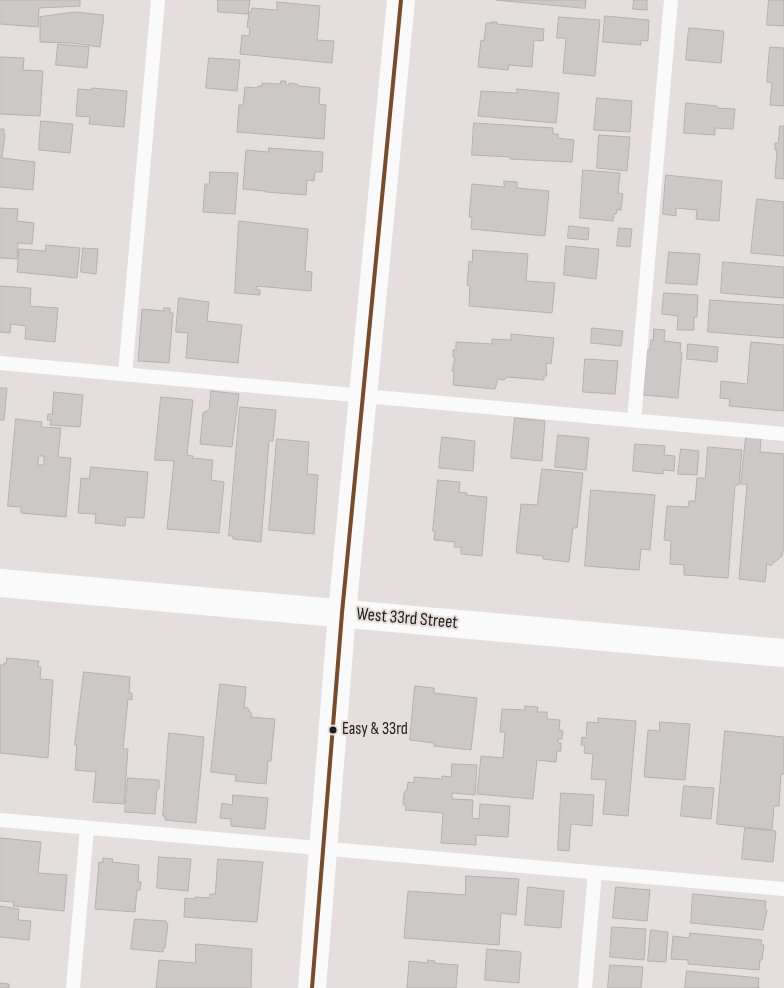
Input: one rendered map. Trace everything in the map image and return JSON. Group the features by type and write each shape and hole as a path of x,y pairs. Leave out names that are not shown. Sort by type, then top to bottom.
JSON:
{"street":[{"path":"312,988 342,613 402,0"},
{"name":"West 33rd Street","path":"0,583 784,652"}],"lane":[{"path":"125,374 158,0"},
{"path":"634,420 671,0"},
{"path":"0,363 784,434"},
{"path":"0,820 784,889"},
{"path":"73,988 87,828"},
{"path":"585,988 595,872"}],"building":[{"path":"0,0 80,0 80,6 39,8 38,27 0,24"},
{"path":"218,0 250,0 248,14 218,12"},
{"path":"496,0 586,0 585,8"},
{"path":"634,0 647,0 647,10 633,9"},
{"path":"769,0 784,0 784,26 767,25"},
{"path":"277,2 320,6 317,40 334,41 332,63 240,54 242,35 249,36 250,28 247,27 249,12 251,12 252,8 277,10"},
{"path":"75,12 104,15 100,47 71,43 40,42 40,17"},
{"path":"605,16 649,20 648,41 641,40 641,45 603,42"},
{"path":"559,17 600,20 595,76 563,73 566,38 557,38"},
{"path":"492,22 544,29 543,41 534,40 532,67 509,65 508,70 478,67 481,40 484,41 486,23"},
{"path":"689,28 724,31 721,63 686,60"},
{"path":"58,44 89,47 87,68 56,65"},
{"path":"770,47 784,48 784,106 770,105 772,83 767,82"},
{"path":"0,57 24,58 23,70 43,71 40,116 0,114"},
{"path":"209,58 240,60 237,91 206,88"},
{"path":"281,81 286,81 288,86 289,83 320,88 319,104 326,105 324,139 237,132 239,105 243,105 245,87 258,88 258,86 262,86 262,83 280,84"},
{"path":"92,88 127,91 124,127 89,124 90,117 76,116 78,89 91,90"},
{"path":"517,89 559,93 556,123 478,116 481,91 517,93"},
{"path":"597,98 632,101 630,132 594,130"},
{"path":"686,103 735,109 733,129 715,128 715,135 684,133"},
{"path":"41,121 73,124 70,153 39,150"},
{"path":"474,123 553,128 553,134 558,134 558,138 574,140 572,162 472,155"},
{"path":"780,126 784,126 784,179 775,178 777,150 775,150 775,143 778,143"},
{"path":"0,129 4,129 5,135 2,158 35,162 33,190 0,187"},
{"path":"599,135 630,137 627,171 597,168"},
{"path":"269,148 323,152 322,172 315,172 314,181 307,180 306,195 243,189 246,150 268,152"},
{"path":"583,170 620,173 618,193 623,194 621,210 617,210 616,214 614,214 613,221 580,218"},
{"path":"210,172 238,173 235,214 203,212 205,184 209,184"},
{"path":"666,175 722,181 719,221 696,219 697,210 676,208 676,216 663,214"},
{"path":"504,181 517,182 517,188 549,191 545,236 471,229 472,217 469,217 472,184 504,187"},
{"path":"757,199 784,202 784,256 751,253"},
{"path":"0,208 18,209 17,221 34,223 32,244 18,243 17,259 0,258"},
{"path":"239,221 308,229 305,271 312,272 311,291 257,286 256,289 260,290 260,295 235,293"},
{"path":"569,226 589,228 588,240 568,238"},
{"path":"619,228 632,229 630,247 617,246"},
{"path":"46,245 80,248 77,278 17,272 19,249 45,251"},
{"path":"566,246 599,249 596,279 564,275"},
{"path":"83,248 98,249 96,274 81,272"},
{"path":"473,250 528,254 526,281 555,283 552,313 469,306 470,286 467,285 469,261 472,262"},
{"path":"669,252 700,254 697,285 666,283"},
{"path":"723,262 784,267 784,298 721,293"},
{"path":"0,286 31,288 30,306 58,308 55,342 25,339 26,326 11,324 10,333 0,332"},
{"path":"664,293 698,295 697,317 694,317 694,330 677,330 678,316 662,314"},
{"path":"179,298 209,302 207,321 242,325 238,363 186,358 188,333 176,332"},
{"path":"710,300 784,305 784,338 708,332"},
{"path":"164,308 170,308 170,313 173,313 169,363 138,361 142,309 164,311"},
{"path":"592,328 623,331 621,346 591,343"},
{"path":"654,329 665,330 664,341 681,343 680,352 682,353 678,398 643,395 647,350 650,350"},
{"path":"511,334 554,338 551,364 546,363 547,376 544,376 544,380 507,377 504,380 498,379 495,389 453,385 454,371 452,371 455,357 453,357 453,350 456,350 456,342 492,344 492,339 511,340"},
{"path":"751,342 784,345 784,411 729,406 730,399 720,398 721,381 747,384"},
{"path":"688,344 718,347 717,362 687,359"},
{"path":"585,359 618,361 615,394 583,392"},
{"path":"0,388 7,388 4,420 0,420"},
{"path":"211,391 239,394 232,447 200,444 203,413 209,410"},
{"path":"54,392 83,395 80,427 50,425 51,420 47,420 48,414 52,414"},
{"path":"161,397 193,400 187,455 193,456 192,458 213,460 211,480 224,482 219,533 167,529 174,461 155,460"},
{"path":"240,407 276,410 273,441 269,441 261,542 233,539 233,536 229,536"},
{"path":"515,418 545,421 542,461 511,458"},
{"path":"16,419 42,422 41,427 61,428 58,457 71,458 66,517 21,513 21,507 8,506","holes":["39,456 44,456 44,465 38,465"]},
{"path":"558,435 589,438 586,470 555,467"},
{"path":"442,437 475,441 473,471 439,468"},
{"path":"746,437 761,438 760,452 784,454 784,552 781,552 783,555 770,566 767,563 765,582 739,579 747,484 741,484"},
{"path":"277,439 309,442 307,474 318,475 314,534 269,530"},
{"path":"635,444 665,446 664,455 675,456 674,471 663,470 663,474 633,471"},
{"path":"708,447 742,450 739,485 735,485 728,578 684,575 684,565 670,564 671,541 664,540 667,506 688,507 689,501 695,501 697,478 705,478"},
{"path":"681,449 699,451 697,475 678,474"},
{"path":"91,467 148,472 144,518 126,517 125,526 95,523 96,514 78,513 81,478 89,479"},
{"path":"542,469 583,473 577,528 573,528 569,562 543,559 543,556 516,553 521,504 537,505"},
{"path":"438,480 460,482 459,492 467,493 466,495 487,497 482,556 461,554 461,547 454,547 455,542 434,540 435,531 433,531"},
{"path":"591,490 655,495 650,550 641,549 639,570 585,566"},
{"path":"7,658 39,661 38,667 41,667 40,679 53,680 48,758 0,753 0,665 6,663"},
{"path":"84,672 130,677 129,693 132,693 132,700 128,699 123,749 128,749 124,804 93,802 96,772 75,770 77,745 75,745"},
{"path":"220,684 246,687 244,709 247,707 252,715 250,717 275,719 271,761 268,761 266,784 235,781 236,775 211,772"},
{"path":"415,686 434,688 434,693 477,698 471,750 434,746 434,743 410,740"},
{"path":"525,706 538,707 537,712 547,712 547,719 560,720 559,730 563,731 562,739 558,739 558,743 561,743 561,751 557,751 556,762 537,760 533,799 477,794 481,756 503,758 505,732 500,732 502,709 525,710"},
{"path":"598,718 636,721 628,816 603,814 606,780 591,779 593,754 584,753 585,746 581,745 582,737 586,738 587,722 598,723"},
{"path":"660,722 690,724 685,780 644,777 648,730 659,731"},
{"path":"725,731 784,737 784,774 781,774 779,806 774,806 772,830 717,824"},
{"path":"169,733 204,737 196,823 165,820 165,816 163,816"},
{"path":"452,764 477,765 475,795 452,793 452,799 473,800 472,818 479,819 480,804 510,806 508,837 476,835 476,845 441,843 443,813 405,810 406,807 403,804 404,793 408,782 414,783 414,777 442,779 442,776 451,777"},
{"path":"128,778 159,780 155,814 125,812"},
{"path":"684,786 714,788 711,819 681,816"},
{"path":"561,793 594,795 592,826 571,824 569,851 558,850"},
{"path":"233,795 268,798 265,829 231,826 231,819 220,818 222,803 232,805"},
{"path":"745,828 776,831 773,862 742,859"},
{"path":"0,838 41,842 38,873 67,875 64,911 13,906 14,902 0,901"},
{"path":"159,857 191,859 188,891 157,888"},
{"path":"103,858 113,859 112,862 139,865 138,882 141,882 140,890 137,890 135,912 95,909 99,862 103,862"},
{"path":"218,859 263,862 257,922 184,917 185,898 210,898 210,894 215,894"},
{"path":"466,876 519,879 516,915 501,913 499,945 404,938 408,891 465,895"},
{"path":"528,887 564,891 561,928 525,925"},
{"path":"616,887 650,890 647,921 613,918"},
{"path":"693,894 766,901 765,909 767,910 763,930 691,923"},
{"path":"0,906 19,909 18,920 31,921 29,940 0,937"},
{"path":"135,919 166,921 168,924 163,952 131,949"},
{"path":"612,927 646,929 644,960 610,957"},
{"path":"651,930 668,932 666,962 648,961"},
{"path":"690,933 762,940 761,945 764,945 759,970 688,964 688,960 671,959 673,936 689,938"},
{"path":"196,944 252,949 251,988 156,988 159,960 195,963"},
{"path":"487,949 521,952 519,983 485,980"},
{"path":"428,960 435,961 434,963 458,965 456,988 407,988 409,961 427,963"},
{"path":"610,965 643,967 641,988 608,988"},
{"path":"687,971 759,978 758,987 760,988 685,988"},
{"path":"0,983 9,984 9,988 0,988"}],"transit line":[{"path":"312,988 342,613 401,0"}],"place":[{"name":"Easy & 33rd","path":"333,730"}]}
